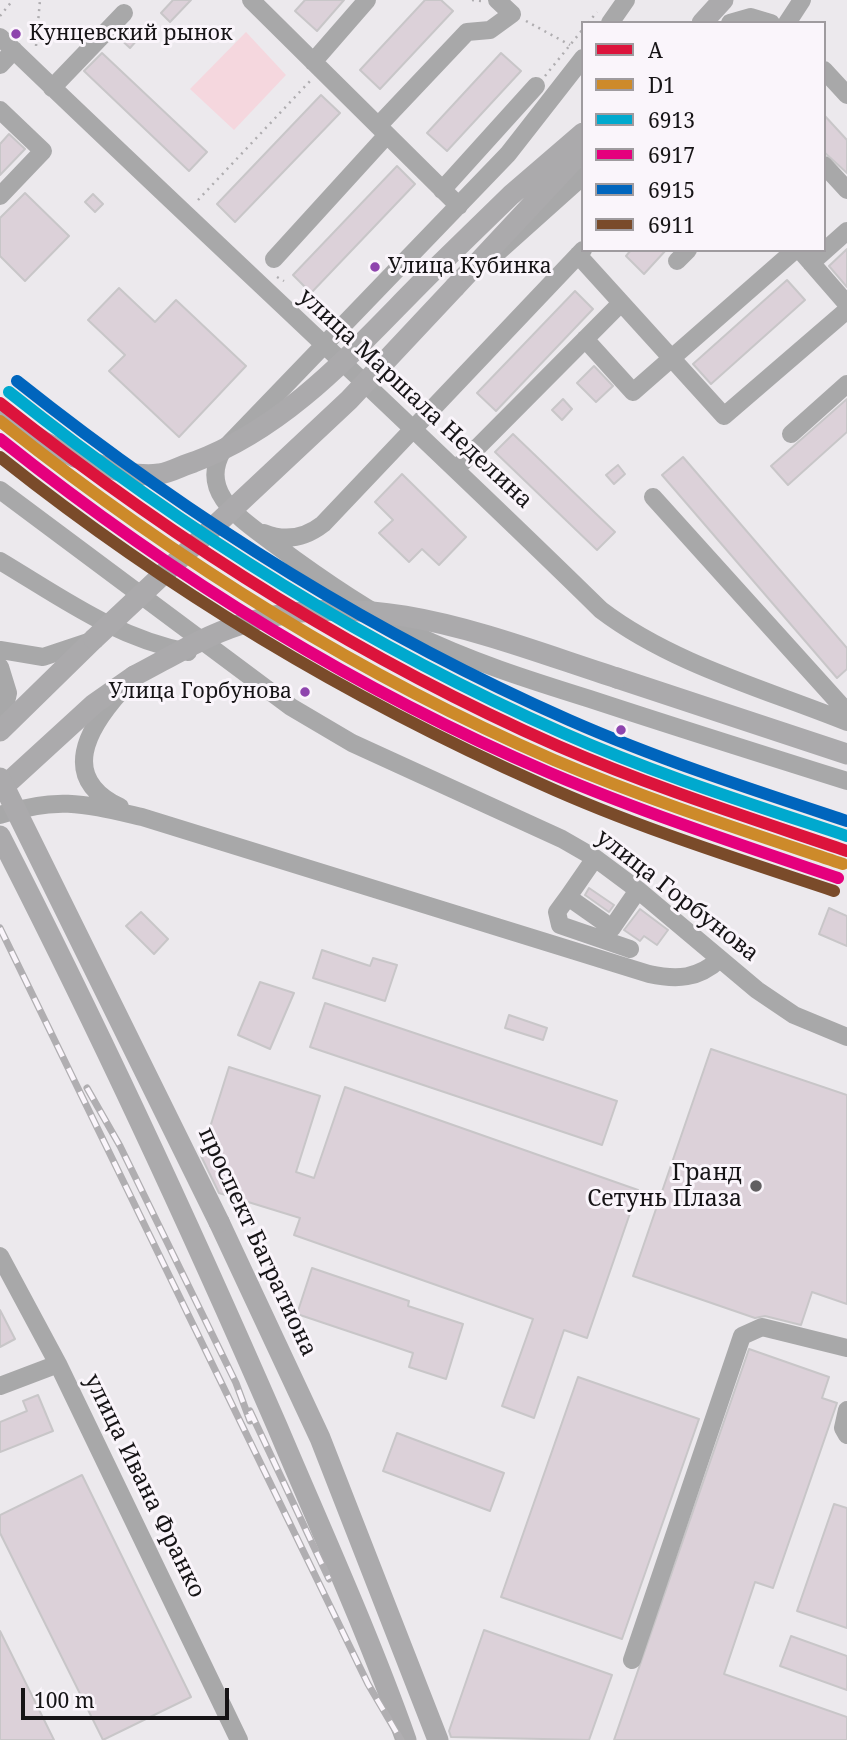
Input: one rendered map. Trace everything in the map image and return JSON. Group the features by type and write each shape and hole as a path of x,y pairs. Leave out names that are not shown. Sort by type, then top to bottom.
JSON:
{"main road":[{"path":"704,21 723,0"},
{"path":"0,413 44,442 75,457 118,471 158,474 215,454 267,426 305,398 511,195 581,136"},
{"path":"0,730 349,400 581,152"},
{"path":"0,790 94,704 134,676 209,635 242,624 298,612 362,609 413,615 617,678 847,754"},
{"name":"проспект Багратиона","path":"0,778 180,1137 320,1438 438,1740"},
{"path":"0,836 81,994 201,1254 362,1625 406,1740"}],"street":[{"path":"251,0 459,206"},
{"path":"317,65 367,0"},
{"path":"274,258 467,32 490,30 512,14 496,0"},
{"path":"613,19 626,0"},
{"path":"788,21 802,0"},
{"path":"52,88 124,13"},
{"path":"737,21 751,17 764,21"},
{"name":"улица Маршала Неделина","path":"0,37 323,347 457,468 601,610 629,631 660,648 847,722"},
{"path":"0,65 14,50"},
{"path":"581,61 508,154 223,450 215,464 214,480 220,494 254,529 310,571 409,631 454,652 847,781"},
{"path":"826,75 847,95"},
{"path":"443,190 536,86"},
{"path":"0,110 43,151 4,185"},
{"path":"826,166 847,190"},
{"path":"475,268 505,247 581,178"},
{"path":"826,242 847,231"},
{"path":"254,529 268,535 290,538 307,536 323,524 581,253 621,303 724,416 847,310"},
{"path":"584,339 633,392 671,358 802,254 847,304"},
{"path":"457,468 621,303"},
{"path":"790,434 847,384"},
{"name":"улица Горбунова","path":"1,491 291,707 352,743 562,839 595,858 638,890 757,990 794,1015 847,1037"},
{"path":"653,498 847,712"},
{"path":"310,571 303,560 306,549 323,524"},
{"path":"0,561 116,630 149,644 191,652 207,644"},
{"path":"0,650 43,657 94,639"},
{"path":"0,667 8,693 7,709 0,730"},
{"path":"134,676 97,718 82,760 86,775 95,790 109,802 142,817"},
{"path":"0,815 52,802 80,803 142,817 649,974 676,979 707,971 720,959"},
{"path":"595,858 557,912 560,925 630,949"},
{"path":"568,897 612,928 638,890"},
{"name":"улица Ивана Франко","path":"0,1256 58,1364 239,1740"},
{"path":"632,1660 742,1336 762,1327 847,1348"},
{"path":"0,1386 58,1364"},
{"path":"847,1410 843,1429 847,1435"}],"path":[{"path":"0,16 13,0"},
{"path":"36,46 40,0"},
{"path":"472,0 486,0"},
{"path":"512,14 570,45"},
{"path":"536,86 581,31"},
{"path":"198,200 317,65"}],"shaded area":[{"path":"246,32 286,75 234,130 190,89"}],"building":[{"path":"173,0 191,0 170,22 161,13"},
{"path":"305,0 344,0 317,31 295,11"},
{"path":"425,0 441,0 453,11 380,89 360,70"},
{"path":"125,29 137,40 130,48 117,36"},
{"path":"102,53 207,152 189,171 84,71"},
{"path":"501,53 521,71 447,151 427,133"},
{"path":"321,95 340,113 235,222 217,204"},
{"path":"826,117 847,140 847,173 826,154"},
{"path":"9,134 25,149 0,175 0,144"},
{"path":"397,166 415,184 311,293 293,275"},
{"path":"25,193 69,236 25,281 0,256 0,218"},
{"path":"93,194 103,204 95,212 85,202"},
{"path":"847,249 847,287 829,266"},
{"path":"629,252 664,252 644,274 626,256"},
{"path":"787,280 805,300 711,384 693,364"},
{"path":"119,288 155,322 176,300 246,366 179,437 109,371 125,355 88,320"},
{"path":"575,291 593,309 496,411 477,393"},
{"path":"594,366 613,386 596,402 577,383"},
{"path":"563,399 572,409 562,420 552,410"},
{"path":"847,399 847,432 788,485 771,466"},
{"path":"513,434 615,532 597,550 495,452"},
{"path":"683,457 847,648 847,669 837,678 662,475"},
{"path":"618,465 625,474 614,484 606,475"},
{"path":"402,474 466,537 439,565 422,549 409,562 379,533 393,520 375,502"},
{"path":"589,888 614,905 609,912 585,895"},
{"path":"829,908 847,916 847,946 819,934"},
{"path":"640,909 668,930 657,945 644,936 640,941 624,930"},
{"path":"141,912 168,939 154,954 126,926"},
{"path":"322,950 370,966 373,958 397,965 385,1001 313,978"},
{"path":"260,982 294,993 270,1049 238,1035"},
{"path":"325,1003 617,1101 602,1145 310,1047"},
{"path":"509,1015 547,1028 543,1040 505,1028"},
{"name":"Гранд Сетунь Плаза","path":"711,1049 847,1095 847,1304 812,1292 801,1325 765,1316 755,1318 633,1276"},
{"path":"229,1067 320,1096 296,1172 314,1178 345,1087 638,1190 587,1338 564,1330 534,1418 502,1406 533,1319 294,1235 300,1218 219,1193 201,1156"},
{"path":"312,1268 409,1301 408,1306 463,1324 446,1379 409,1367 413,1353 297,1314"},
{"path":"0,1310 15,1339 0,1347"},
{"path":"749,1349 829,1377 822,1398 837,1403 773,1588 755,1582 724,1674 847,1717 847,1740 614,1740"},
{"path":"578,1377 699,1419 622,1639 501,1597"},
{"path":"38,1395 53,1431 0,1452 0,1422 27,1411 23,1401"},
{"path":"397,1433 504,1473 490,1511 383,1471"},
{"path":"82,1475 191,1697 103,1740 0,1533 0,1515"},
{"path":"834,1504 847,1508 847,1628 797,1611"},
{"path":"484,1630 612,1675 589,1740 451,1737 449,1731"},
{"path":"0,1631 54,1740 0,1740"},
{"path":"791,1636 847,1656 847,1690 780,1666"}],"railway":[{"path":"0,928 368,1684 401,1740"},
{"path":"87,1088 120,1146 236,1383 250,1421"},
{"path":"250,1411 329,1579"}],"transit line":[{"name":"6915","path":"17,381 147,479 214,525 352,610 422,649 603,735 707,774 847,821"},
{"name":"6913","path":"9,392 139,490 206,536 344,622 416,661 598,748 704,788 847,836"},
{"name":"A","path":"0,403 132,502 199,548 338,634 410,674 593,761 847,851"},
{"name":"D1","path":"0,421 64,471 197,565 336,650 407,689 480,726 589,775 843,864"},
{"name":"6917","path":"0,439 129,536 195,581 263,624 404,704 476,740 585,788 838,878"},
{"name":"6911","path":"0,457 127,552 193,596 328,678 398,715 469,751 613,814 834,891"}],"place":[{"name":"Кунцевский рынок","path":"16,34"},
{"name":"Улица Кубинка","path":"375,267"},
{"name":"Улица Горбунова","path":"305,692"},
{"name":"Гранд Сетунь Плаза","path":"756,1186"}]}
